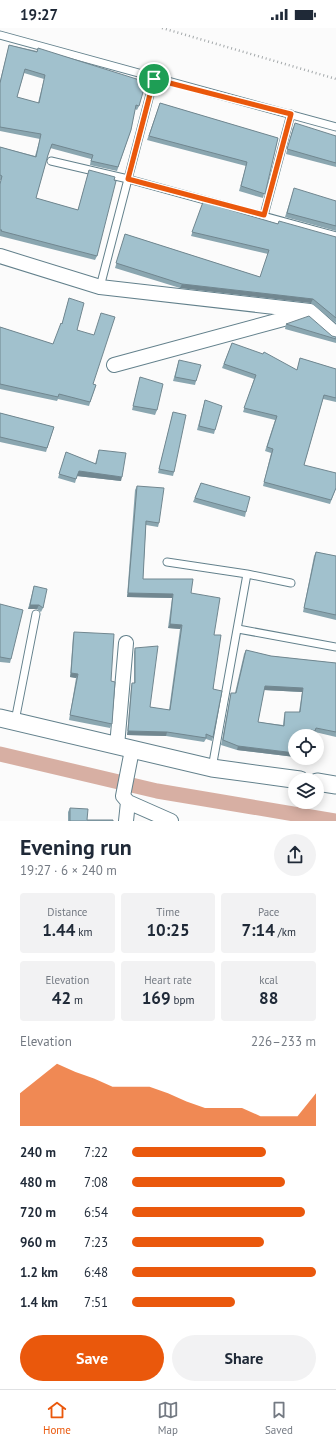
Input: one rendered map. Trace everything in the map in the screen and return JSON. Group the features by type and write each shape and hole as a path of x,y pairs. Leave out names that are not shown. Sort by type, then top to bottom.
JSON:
{"street":[{"path":"0,256 100,287 310,312 336,334"},
{"path":"114,365 310,312"},
{"path":"126,643 126,821"},
{"path":"7,720 127,751 212,768 288,778"},
{"path":"324,783 336,785"},
{"path":"125,799 171,821"}],"lane":[{"path":"0,35 154,79 336,127"},
{"path":"100,287 154,79"},
{"path":"264,215 291,114"},
{"path":"51,161 128,179 264,215 336,236"},
{"path":"167,562 247,574 290,583"},
{"path":"212,768 247,574"},
{"path":"7,720 36,614"},
{"path":"238,629 336,647"}],"path":[{"path":"162,28 336,79"}],"building":[{"path":"9,45 37,52 38,48 146,82 139,106 136,105 131,130 118,167 91,161 93,155 52,144 48,155 36,198 78,210 89,170 115,177 114,180 116,181 97,256 0,230 0,184 2,176 0,175 0,147 36,157 41,134 0,127 0,83","holes":["25,69 45,75 39,103 17,97"]},
{"path":"160,103 278,138 265,194 241,186 247,162 149,136"},
{"path":"295,123 336,136 336,163 287,149"},
{"path":"294,188 336,201 336,226 287,213"},
{"path":"203,202 278,224 279,221 336,237 336,318 313,299 182,284 116,263 125,234 260,277 269,250 192,232"},
{"path":"69,298 84,303 77,330 94,335 101,313 115,317 93,384 96,385 90,402 59,394 58,397 0,384 0,327 53,344 61,323 62,324"},
{"path":"309,316 332,336 336,337 336,339 286,324"},
{"path":"232,343 263,354 264,352 297,370 300,358 336,369 336,398 324,395 304,465 336,473 336,488 331,500 264,482 273,449 267,447 277,416 244,408 256,375 224,364"},
{"path":"179,360 201,365 196,381 175,377"},
{"path":"140,377 163,384 157,410 133,406"},
{"path":"205,400 222,406 215,430 199,426"},
{"path":"173,412 186,415 174,472 159,469"},
{"path":"0,413 54,427 47,448 0,437"},
{"path":"99,450 126,453 122,477 79,471 76,479 59,474 66,452 96,464"},
{"path":"201,483 250,497 246,512 195,498"},
{"path":"137,486 164,488 159,523 146,521 143,579 193,579 191,593 220,598 214,635 221,635 213,689 222,691 213,737 206,734 206,738 167,732 128,731 132,683 135,683 135,648 158,646 150,707 170,710 182,625 170,624 173,594 128,593"},
{"path":"316,552 336,556 336,615 304,608"},
{"path":"34,586 47,589 43,608 39,605 30,605"},
{"path":"0,604 23,610 11,659 0,657"},
{"path":"74,632 114,634 111,681 115,682 112,724 70,715 78,674 71,673"},
{"path":"246,650 271,656 336,663 336,732 316,728 288,729 288,752 238,746 223,740 231,693 236,693","holes":["265,686 303,688 300,712 285,712 284,726 258,722"]},
{"path":"70,808 88,809 87,820 113,821 70,821"}],"waterway":[{"path":"0,754 157,791 336,821"}],"route":[{"path":"154,79 291,114 264,215 128,179 154,79"}]}
